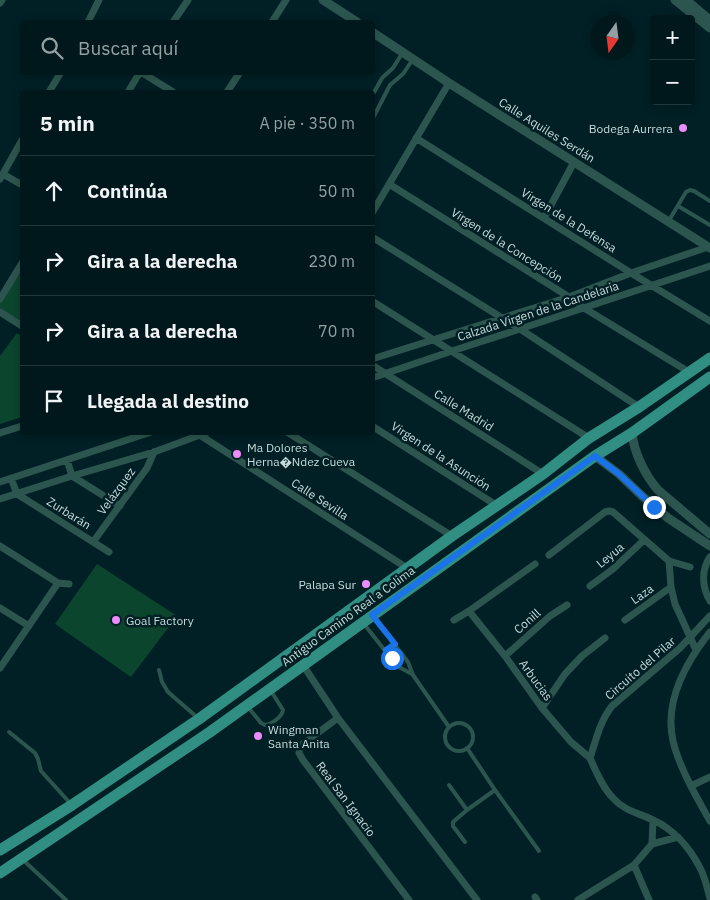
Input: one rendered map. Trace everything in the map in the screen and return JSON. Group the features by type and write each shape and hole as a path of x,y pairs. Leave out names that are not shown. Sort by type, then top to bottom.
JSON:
{"main road":[{"name":"Antiguo Camino Real a Colima","path":"0,850 72,805 199,719 452,536 543,474 590,438 710,358"},
{"name":"Antiguo Camino Real a Colima","path":"0,873 210,732 595,456 632,433 710,377"}],"street":[{"path":"89,20 100,0"},
{"path":"174,20 188,0"},
{"path":"273,20 286,0"},
{"path":"323,0 355,20"},
{"path":"675,0 710,28"},
{"path":"686,0 710,20"},
{"name":"Calle Aquiles Serdán","path":"375,34 709,248"},
{"path":"50,90 59,75"},
{"path":"129,90 139,75"},
{"path":"146,75 170,90"},
{"path":"228,90 238,75"},
{"path":"375,208 449,83"},
{"name":"Virgen de la Defensa","path":"416,138 710,321"},
{"path":"20,144 2,176 20,184"},
{"path":"544,218 574,162"},
{"name":"Virgen de la Concepción","path":"389,184 569,296 584,308 689,372"},
{"path":"375,239 520,329 639,407"},
{"name":"Calzada Virgen de la Candelaria","path":"375,358 569,296 631,273 709,248"},
{"name":"Calzada Virgen de la Candelaria","path":"375,377 710,266"},
{"path":"0,300 20,267"},
{"path":"375,303 590,438"},
{"path":"0,312 20,325"},
{"name":"Calle Madrid","path":"375,367 543,474"},
{"path":"0,433 20,427"},
{"name":"Virgen de la Asunción","path":"375,428 496,505"},
{"path":"632,433 636,452 653,484 710,534"},
{"path":"0,482 142,435"},
{"path":"0,499 154,452 195,435"},
{"name":"Calle Sevilla","path":"199,435 408,568"},
{"path":"292,435 452,536"},
{"name":"Velázquez","path":"93,542 147,468 154,452"},
{"path":"595,456 619,474 668,518 710,546"},
{"path":"67,460 72,476 120,506"},
{"path":"11,478 17,494"},
{"name":"Zurbarán","path":"17,494 109,552"},
{"path":"549,555 608,511 613,512 669,561 690,567"},
{"path":"679,525 687,514"},
{"name":"Leyua","path":"590,586 613,569 644,540"},
{"path":"0,546 58,583 69,584"},
{"path":"710,557 704,570 703,578 704,588 710,601"},
{"path":"669,561 671,587 675,604 696,650"},
{"path":"454,620 470,611 535,564"},
{"path":"0,668 58,583"},
{"name":"Laza","path":"625,620 671,587"},
{"name":"Conill","path":"505,656 550,616 567,605"},
{"path":"0,608 29,626"},
{"name":"Arbucias","path":"470,611 542,708 571,742 590,758"},
{"name":"Circuito del Pilar","path":"590,758 600,725 607,712 618,700 680,648 710,616"},
{"name":"Circuito del Pilar","path":"710,632 696,650 677,688 672,727 673,740 677,752 691,786 710,821"},
{"path":"542,708 565,674 582,656 605,638"},
{"path":"303,665 338,718 477,900"},
{"name":"Real San Ignacio","path":"338,718 300,746 299,753 409,900"},
{"path":"590,758 606,789 613,798 631,812 669,829 678,837 699,866 710,898"},
{"path":"691,786 710,777"},
{"path":"652,820 652,844"},
{"path":"579,900 634,865 652,844 678,837"},
{"path":"634,865 649,900"}],"lane":[{"path":"375,91 382,78 393,68 403,52"},
{"path":"375,114 390,85 403,74 413,59"},
{"path":"668,222 686,192 694,191 710,201"},
{"path":"678,206 710,224"},
{"path":"367,618 395,644 449,727"},
{"path":"367,618 397,666 413,674"},
{"path":"386,650 395,644"},
{"path":"159,670 162,682 168,692 199,719"},
{"path":"246,706 265,725 281,716 283,710 270,689"},
{"path":"460,723 470,728 473,738 467,748 458,750 449,746 445,736 449,727 460,723"},
{"path":"9,732 35,753 41,771 72,805"},
{"path":"467,748 539,851"},
{"path":"449,785 467,810"},
{"path":"465,842 452,824 467,810 495,790"},
{"path":"22,858 66,900"}],"green space":[{"path":"20,269 20,325 0,311 0,298"},
{"path":"17,333 20,335 20,418 0,424 0,356"},
{"name":"Goal Factory","path":"97,564 177,616 131,677 55,624"}],"place":[{"name":"Bodega Aurrera","path":"683,128"},
{"name":"Ma Dolores Herna�Ndez Cueva","path":"237,454"},
{"name":"Palapa Sur","path":"366,584"},
{"name":"Goal Factory","path":"116,620"},
{"name":"Wingman Santa Anita","path":"258,736"}],"route":[{"path":"392,658 386,650 395,644 372,615 595,456 619,474 654,507"}]}
